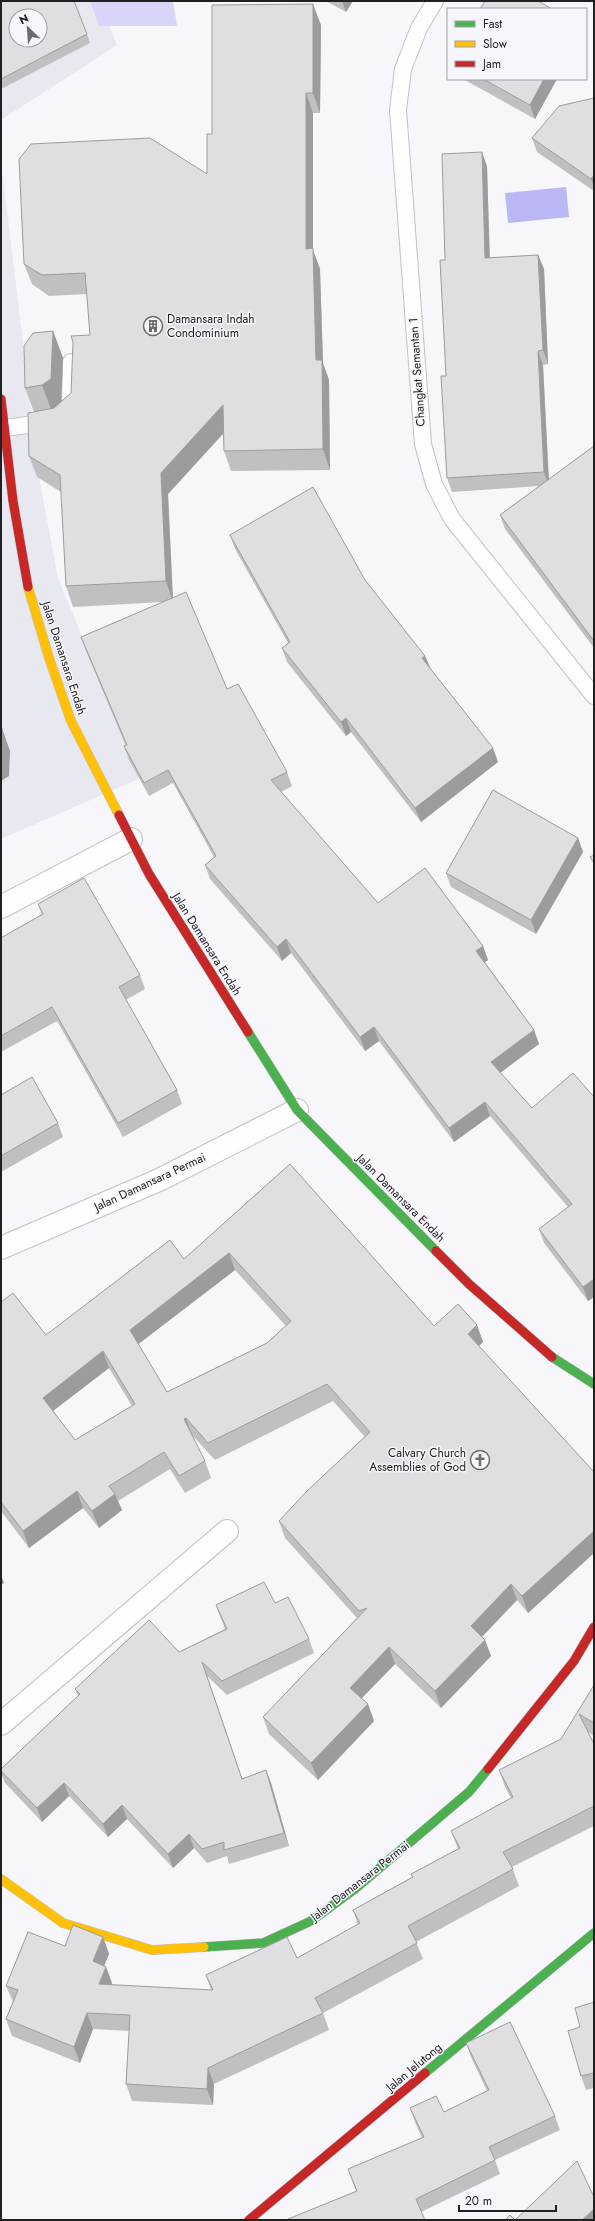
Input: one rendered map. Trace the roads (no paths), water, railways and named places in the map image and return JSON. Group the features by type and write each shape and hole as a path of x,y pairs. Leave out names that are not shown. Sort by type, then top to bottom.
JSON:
{"street":[{"name":"Jalan Damansara Endah","path":"1,399 13,501 26,583 49,658 71,721 149,874 297,1110 469,1284 554,1359 594,1384"},
{"path":"1,907 131,839"},
{"name":"Jalan Damansara Permai","path":"1,1248 159,1180 297,1110"},
{"path":"1,1724 227,1531"},
{"name":"Jalan Damansara Permai","path":"1,1878 63,1923 152,1950 263,1943 311,1921 356,1888 468,1792 574,1661 594,1627"},
{"name":"Jalan Jelutong","path":"250,2220 594,1933"}],"lane":[{"name":"Changkat Semantan 1","path":"435,1 419,28 403,69 398,110 423,444 434,484 452,519 594,696"},
{"path":"5,428 56,421 70,410 71,362"}],"place":[{"name":"Damansara Indah Condominium","path":"153,326"},
{"name":"Calvary Church Assemblies of God","path":"480,1460"}]}
